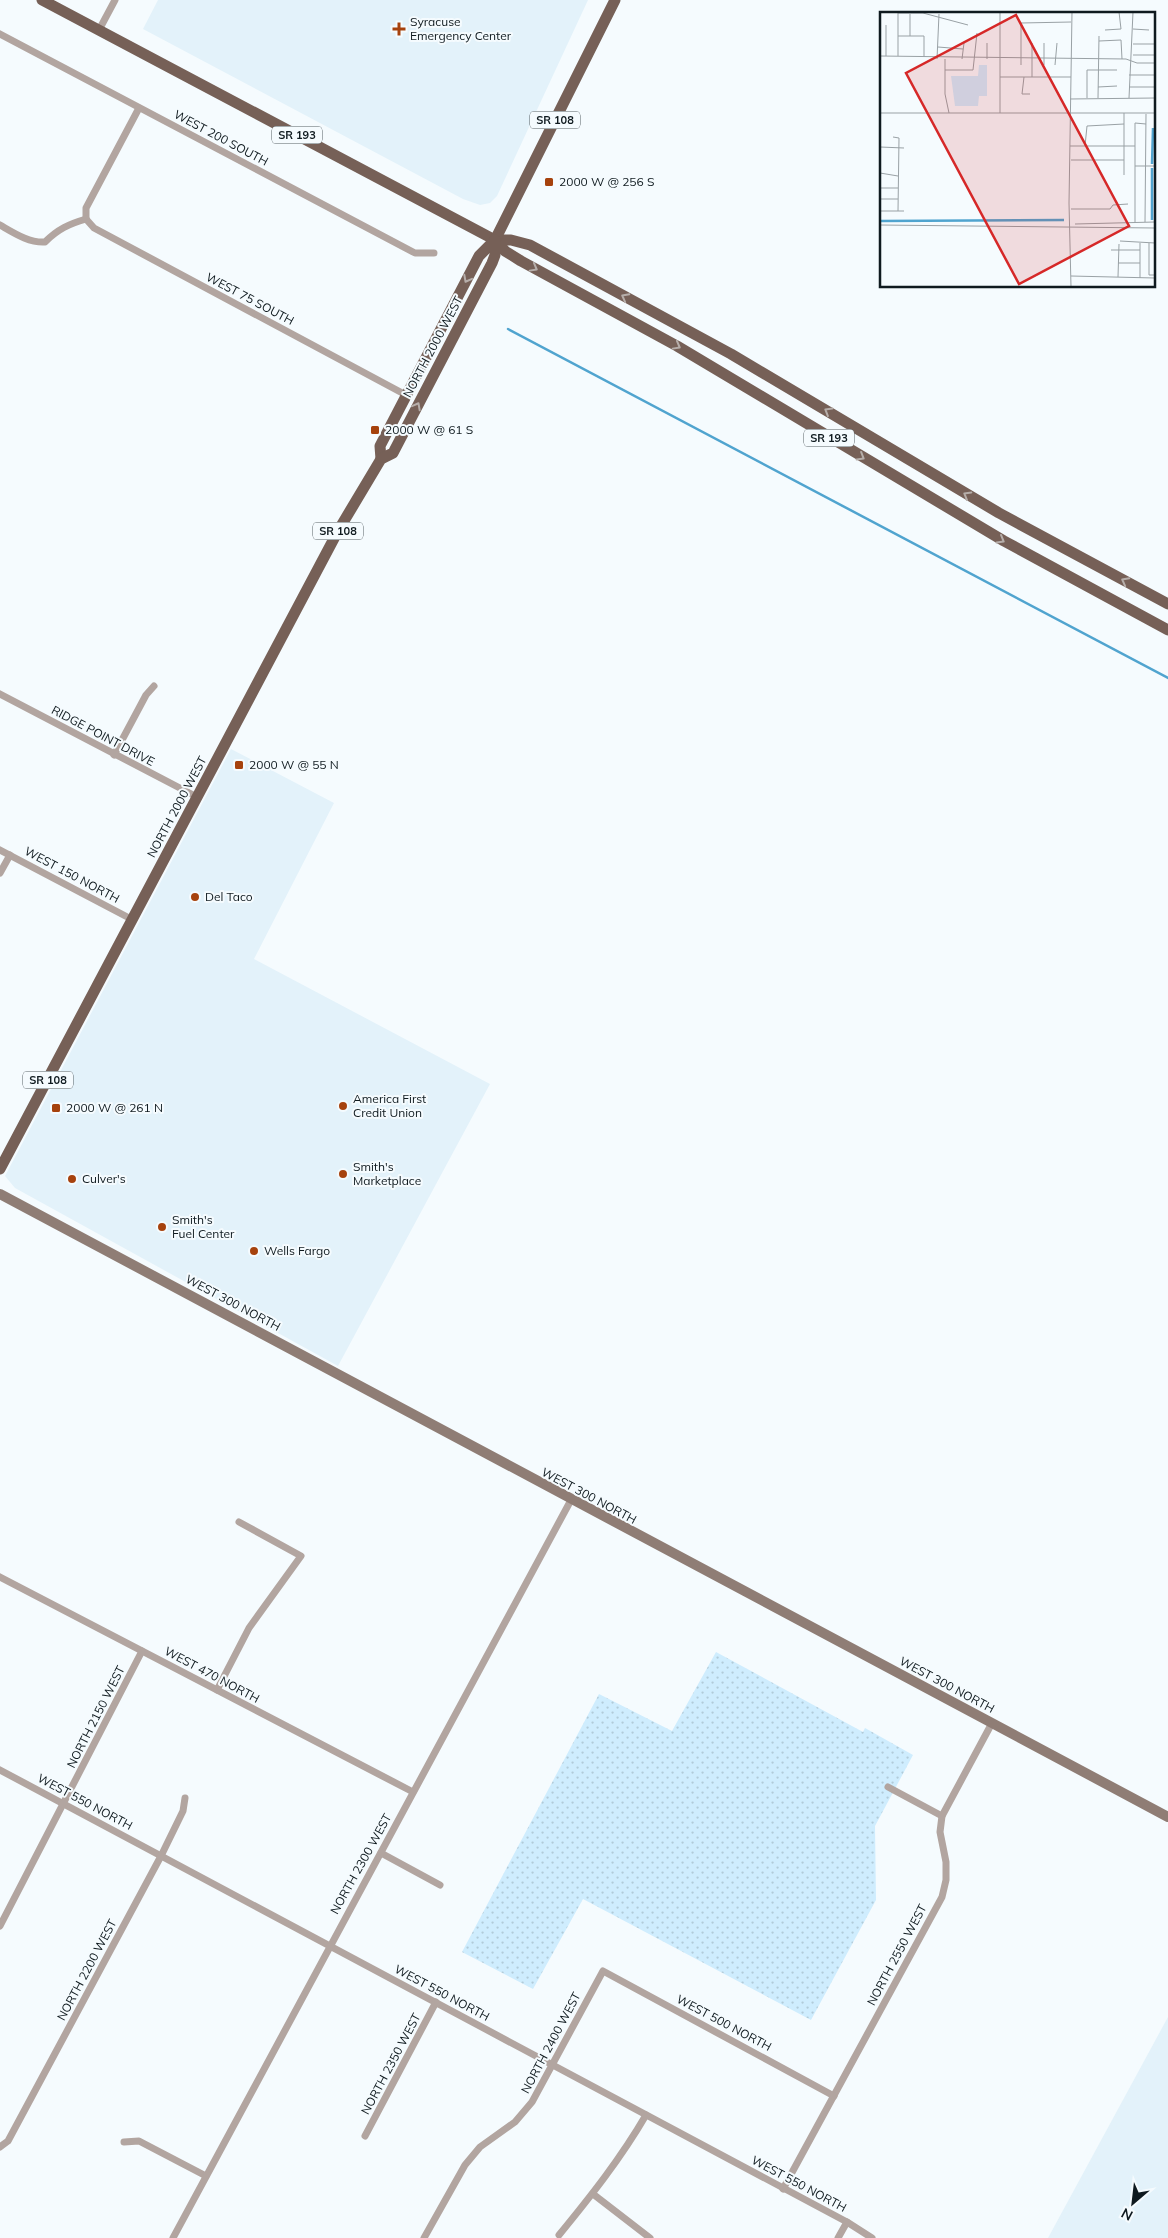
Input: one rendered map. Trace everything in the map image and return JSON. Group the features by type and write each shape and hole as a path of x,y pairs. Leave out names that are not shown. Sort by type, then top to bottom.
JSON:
{"main road":[{"name":"SR 193","path":"42,0 495,240 505,251 521,261 677,346 953,512 1168,630"},
{"name":"NORTH 2000 WEST","path":"381,460 380,446 479,256 495,240 615,0"},
{"name":"SR 193","path":"495,240 511,240 530,245 731,354 999,513 1168,604"},
{"name":"NORTH 2000 WEST","path":"0,1169 338,531 381,460 393,453 492,263 495,255 495,240"},
{"name":"WEST 300 NORTH","path":"0,1194 1168,1817"}],"street":[{"path":"99,30 114,0"},
{"name":"WEST 200 SOUTH","path":"0,34 416,253 434,253"},
{"path":"0,225 37,243 45,242 67,224 86,219 86,208 139,108"},
{"name":"WEST 75 SOUTH","path":"86,219 94,228 406,395"},
{"path":"114,755 146,695 154,686"},
{"name":"RIDGE POINT DRIVE","path":"0,694 197,797"},
{"name":"WEST 150 NORTH","path":"0,850 133,920"},
{"path":"0,873 10,855"},
{"name":"NORTH 2300 WEST","path":"173,2238 329,1945 381,1853 571,1500"},
{"path":"217,1690 249,1628 301,1556 240,1522"},
{"name":"WEST 470 NORTH","path":"0,1577 413,1792"},
{"name":"NORTH 2150 WEST","path":"0,1926 142,1651"},
{"name":"NORTH 2550 WEST","path":"783,2189 942,1897 946,1880 946,1862 940,1832 942,1816 992,1723"},
{"name":"WEST 550 NORTH","path":"0,1770 553,2064 847,2222 872,2238"},
{"path":"888,1787 942,1816"},
{"name":"NORTH 2200 WEST","path":"0,2147 8,2141 161,1856 183,1811 186,1798"},
{"path":"381,1853 440,1885"},
{"name":"WEST 500 NORTH","path":"603,1971 834,2096"},
{"name":"NORTH 2400 WEST","path":"424,2238 465,2165 480,2147 515,2122 532,2102 603,1971"},
{"name":"NORTH 2350 WEST","path":"365,2136 436,2002"},
{"path":"559,2235 593,2194 628,2146 646,2115"},
{"path":"124,2142 140,2140 206,2176"},
{"path":"593,2194 650,2238"},
{"path":"838,2238 847,2222"}],"shaded area":[{"path":"158,0 588,0 497,196 490,203 480,205 463,199 143,29"},
{"path":"231,749 334,803 254,959 490,1084 338,1366 15,1188 5,1176"},
{"path":"716,1652 863,1732 865,1728 913,1755 875,1826 876,1900 811,2020 583,1899 533,1989 462,1952 599,1694 672,1731"},
{"path":"1168,2017 1168,2238 1048,2238"}],"waterway":[{"path":"508,329 1168,678"}],"place":[{"name":"Syracuse Emergency Center","path":"399,29"},
{"name":"2000 W @ 256 S","path":"549,182"},
{"name":"2000 W @ 61 S","path":"375,430"},
{"name":"2000 W @ 55 N","path":"239,765"},
{"name":"Del Taco","path":"195,897"},
{"name":"America First Credit Union","path":"343,1106"},
{"name":"2000 W @ 261 N","path":"56,1108"},
{"name":"Smith's Marketplace","path":"343,1174"},
{"name":"Culver's","path":"72,1179"},
{"name":"Smith's Fuel Center","path":"162,1227"},
{"name":"Wells Fargo","path":"254,1251"}]}
